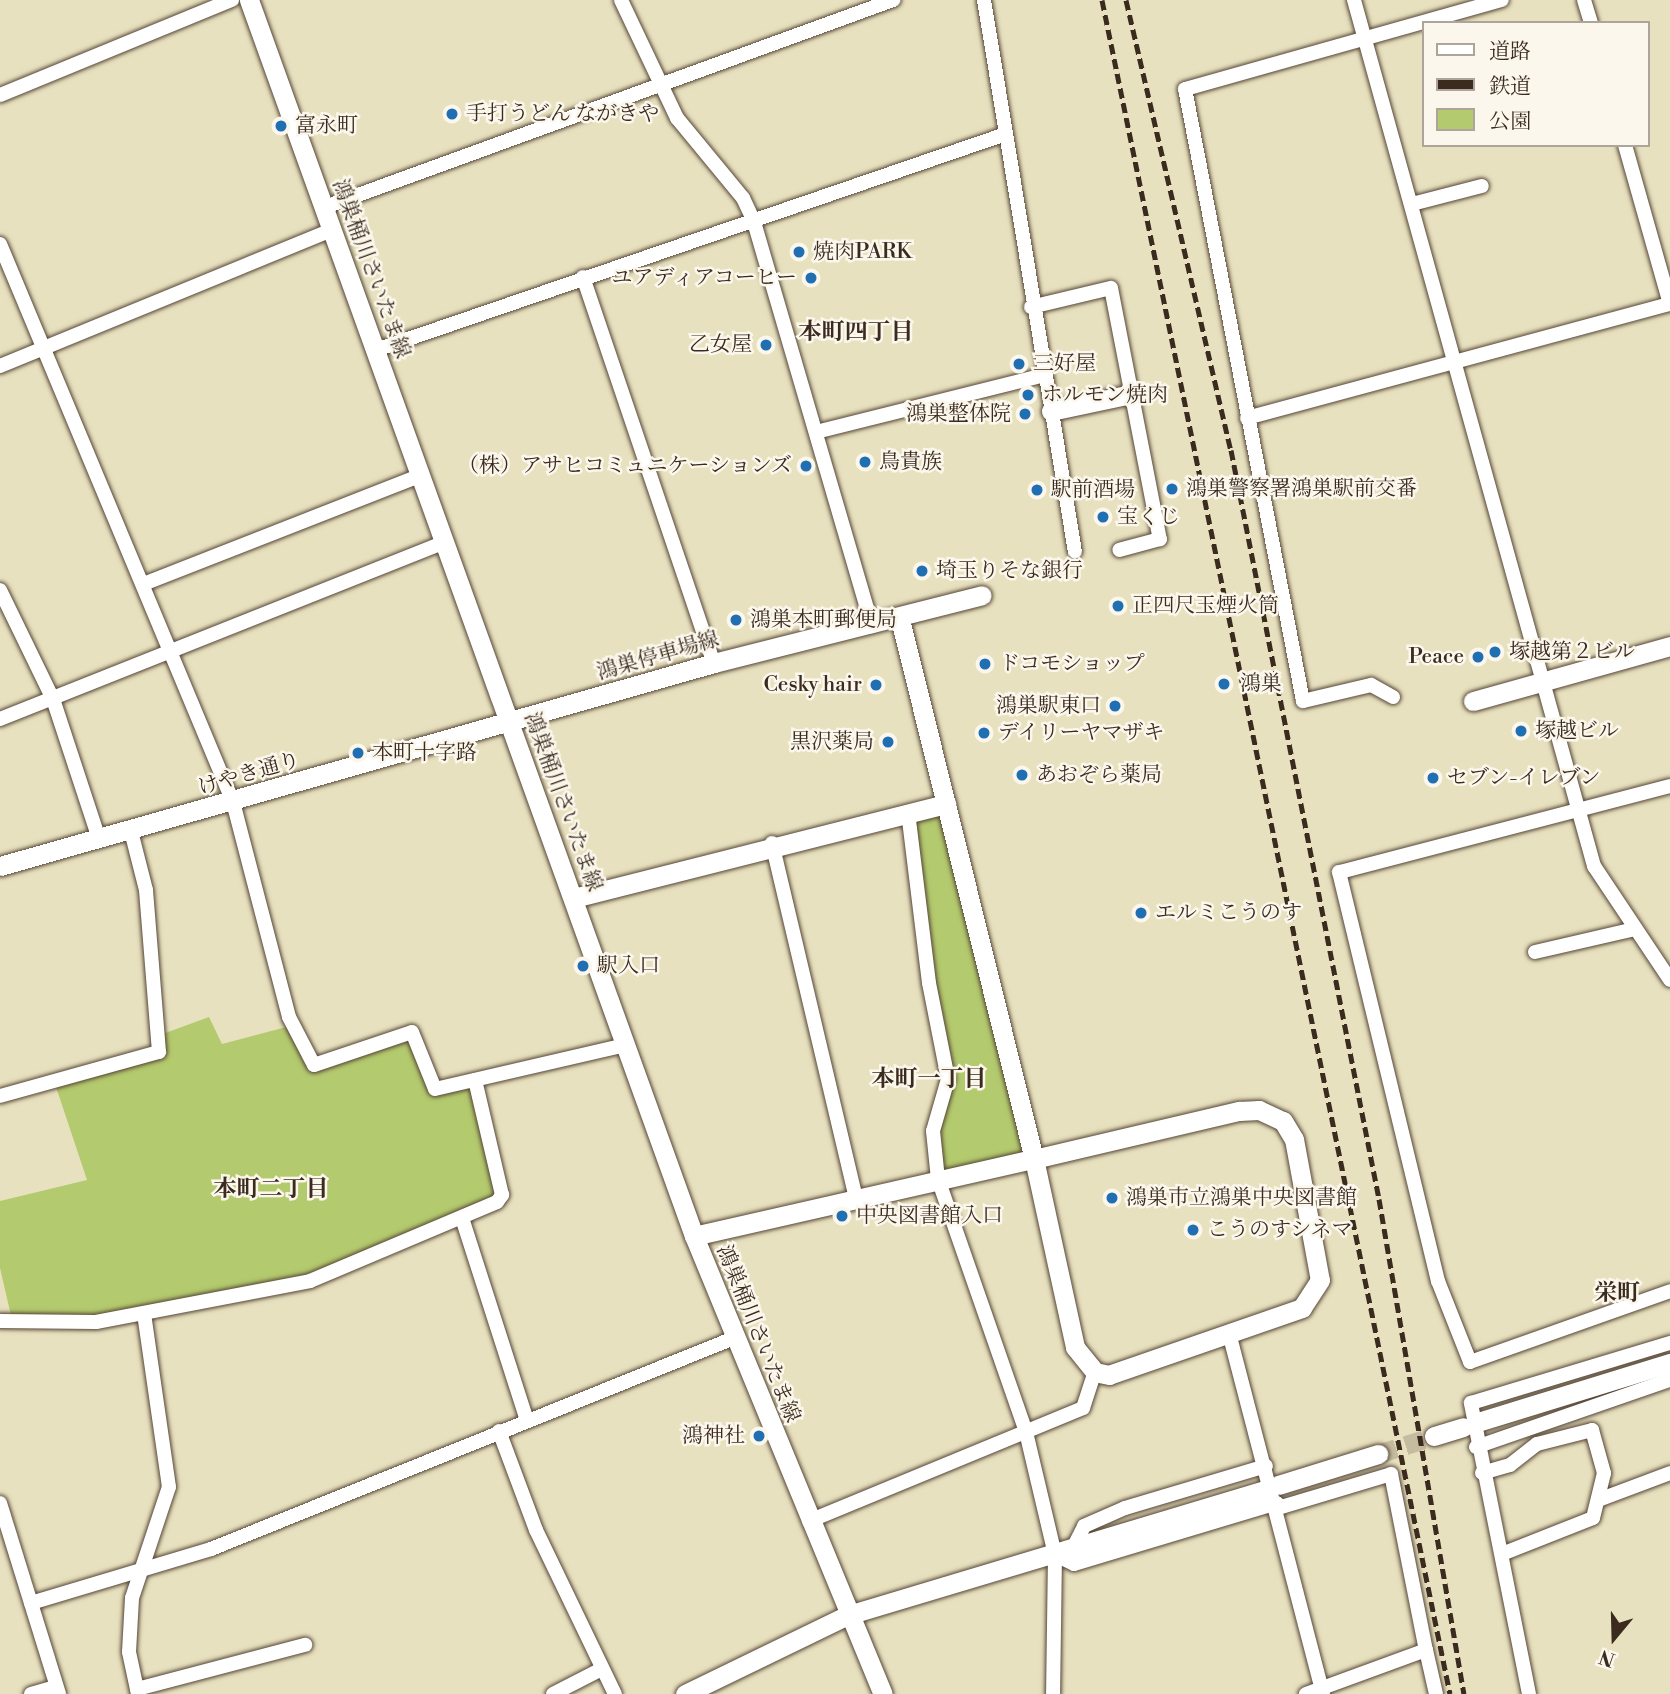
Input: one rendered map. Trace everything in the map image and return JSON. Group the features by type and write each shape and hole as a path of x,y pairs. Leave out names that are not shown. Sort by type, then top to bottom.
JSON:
{"street":[{"path":"0,95 232,0"},
{"name":"鴻巣桶川さいたま線","path":"249,0 694,1236 809,1521 883,1694"},
{"path":"621,0 677,118 743,198 754,222 872,626"},
{"path":"325,207 658,81 893,0"},
{"path":"984,0 1031,307 1075,552"},
{"path":"1354,0 1581,810 1594,866 1670,980"},
{"path":"1424,21 1502,0"},
{"path":"1584,0 1590,21"},
{"path":"1393,697 1371,685 1303,701 1185,89 1422,21"},
{"path":"376,350 1003,135"},
{"path":"1247,418 1456,359 1670,304 1626,147"},
{"path":"1412,204 1482,186"},
{"path":"0,366 332,230"},
{"path":"0,244 41,349 176,651 233,802 289,1017 314,1065 412,1032 435,1089 626,1045"},
{"path":"583,277 714,663"},
{"path":"1031,307 1111,288 1160,539 1119,550"},
{"path":"816,432 1044,375"},
{"path":"1051,411 1131,394"},
{"path":"146,583 421,475"},
{"path":"0,719 445,542"},
{"path":"0,590 53,699 99,839"},
{"name":"鴻巣停車場線","path":"510,723 714,663 900,619 982,595"},
{"path":"694,1236 938,1179 1034,1159 1239,1111 1259,1110 1283,1121 1294,1139 1320,1280 1302,1308 1108,1375 1095,1372 1075,1348 1034,1159 900,619"},
{"path":"1473,701 1670,646"},
{"name":"けやき通り","path":"0,866 510,723"},
{"path":"1670,786 1339,872 1437,1281 1470,1362 1670,1291"},
{"path":"574,898 772,843 946,804"},
{"path":"908,812 929,984 948,1077 933,1131 938,1179 1026,1432 1064,1553 1053,1694"},
{"path":"0,1096 159,1052 146,890 131,831"},
{"path":"772,843 856,1198"},
{"path":"1535,952 1635,929"},
{"path":"0,1321 96,1322 314,1280 462,1218 502,1195 475,1080"},
{"path":"462,1218 527,1421"},
{"path":"144,1314 169,1488 132,1598 128,1652 138,1691 305,1645"},
{"path":"1229,1333 1274,1496 1323,1691"},
{"path":"31,1604 211,1549 734,1338"},
{"path":"1529,1694 1503,1554 1476,1447 1471,1403 1670,1343"},
{"path":"1434,1436 1670,1363"},
{"path":"809,1521 1083,1408 1095,1372"},
{"path":"1476,1447 1670,1380"},
{"path":"1482,1473 1510,1465 1537,1444 1592,1430 1604,1473 1601,1499 1593,1518 1503,1554"},
{"path":"499,1431 600,1670 615,1694"},
{"path":"1274,1496 1378,1454"},
{"path":"1064,1553 1084,1526 1125,1508 1266,1466"},
{"path":"1601,1499 1670,1473"},
{"path":"685,1694 848,1615 1274,1496 1391,1474 1436,1694"},
{"path":"0,1503 57,1690 31,1694"},
{"path":"1306,1694 1323,1691 1426,1650"},
{"path":"553,1694 600,1670"}],"green space":[{"path":"946,804 1034,1159 938,1179 933,1131 948,1079 908,812"},
{"path":"209,1017 222,1044 294,1025 314,1065 412,1032 435,1089 475,1080 502,1195 314,1280 96,1322 12,1320 0,1268 0,1201 87,1180 55,1084 165,1051 160,1035"}],"tunnel":[{"path":"1378,1454 1434,1436"}],"railway":[{"path":"1102,0 1450,1694"},
{"path":"1126,0 1231,450 1379,1199 1464,1694"}],"place":[{"name":"手打うどん ながきや","path":"452,114"},
{"name":"富永町","path":"281,126"},
{"name":"焼肉PARK","path":"799,252"},
{"name":"ユアディアコーヒー","path":"811,278"},
{"name":"乙女屋","path":"766,345"},
{"name":"三好屋","path":"1019,364"},
{"name":"ホルモン焼肉","path":"1028,395"},
{"name":"鴻巣整体院","path":"1025,414"},
{"name":"鳥貴族","path":"865,462"},
{"name":"（株）アサヒコミュニケーションズ","path":"806,466"},
{"name":"鴻巣警察署鴻巣駅前交番","path":"1172,489"},
{"name":"駅前酒場","path":"1037,490"},
{"name":"宝くじ","path":"1103,517"},
{"name":"埼玉りそな銀行","path":"922,571"},
{"name":"正四尺玉煙火筒","path":"1118,606"},
{"name":"鴻巣本町郵便局","path":"736,620"},
{"name":"塚越第２ビル","path":"1495,652"},
{"name":"Peace","path":"1478,657"},
{"name":"ドコモショップ","path":"985,664"},
{"name":"鴻巣","path":"1224,684"},
{"name":"Cesky hair","path":"876,685"},
{"name":"鴻巣駅東口","path":"1115,706"},
{"name":"塚越ビル","path":"1521,731"},
{"name":"デイリーヤマザキ","path":"984,733"},
{"name":"黒沢薬局","path":"888,742"},
{"name":"本町十字路","path":"358,753"},
{"name":"あおぞら薬局","path":"1022,775"},
{"name":"セブン-イレブン","path":"1433,778"},
{"name":"エルミこうのす","path":"1141,913"},
{"name":"駅入口","path":"583,966"},
{"name":"鴻巣市立鴻巣中央図書館","path":"1112,1198"},
{"name":"中央図書館入口","path":"842,1216"},
{"name":"こうのすシネマ","path":"1193,1230"},
{"name":"鴻神社","path":"759,1436"}],"district":[{"name":"本町四丁目","path":"856,332"},
{"name":"本町一丁目","path":"929,1079"},
{"name":"本町二丁目","path":"271,1189"},
{"name":"栄町","path":"1617,1293"}]}
